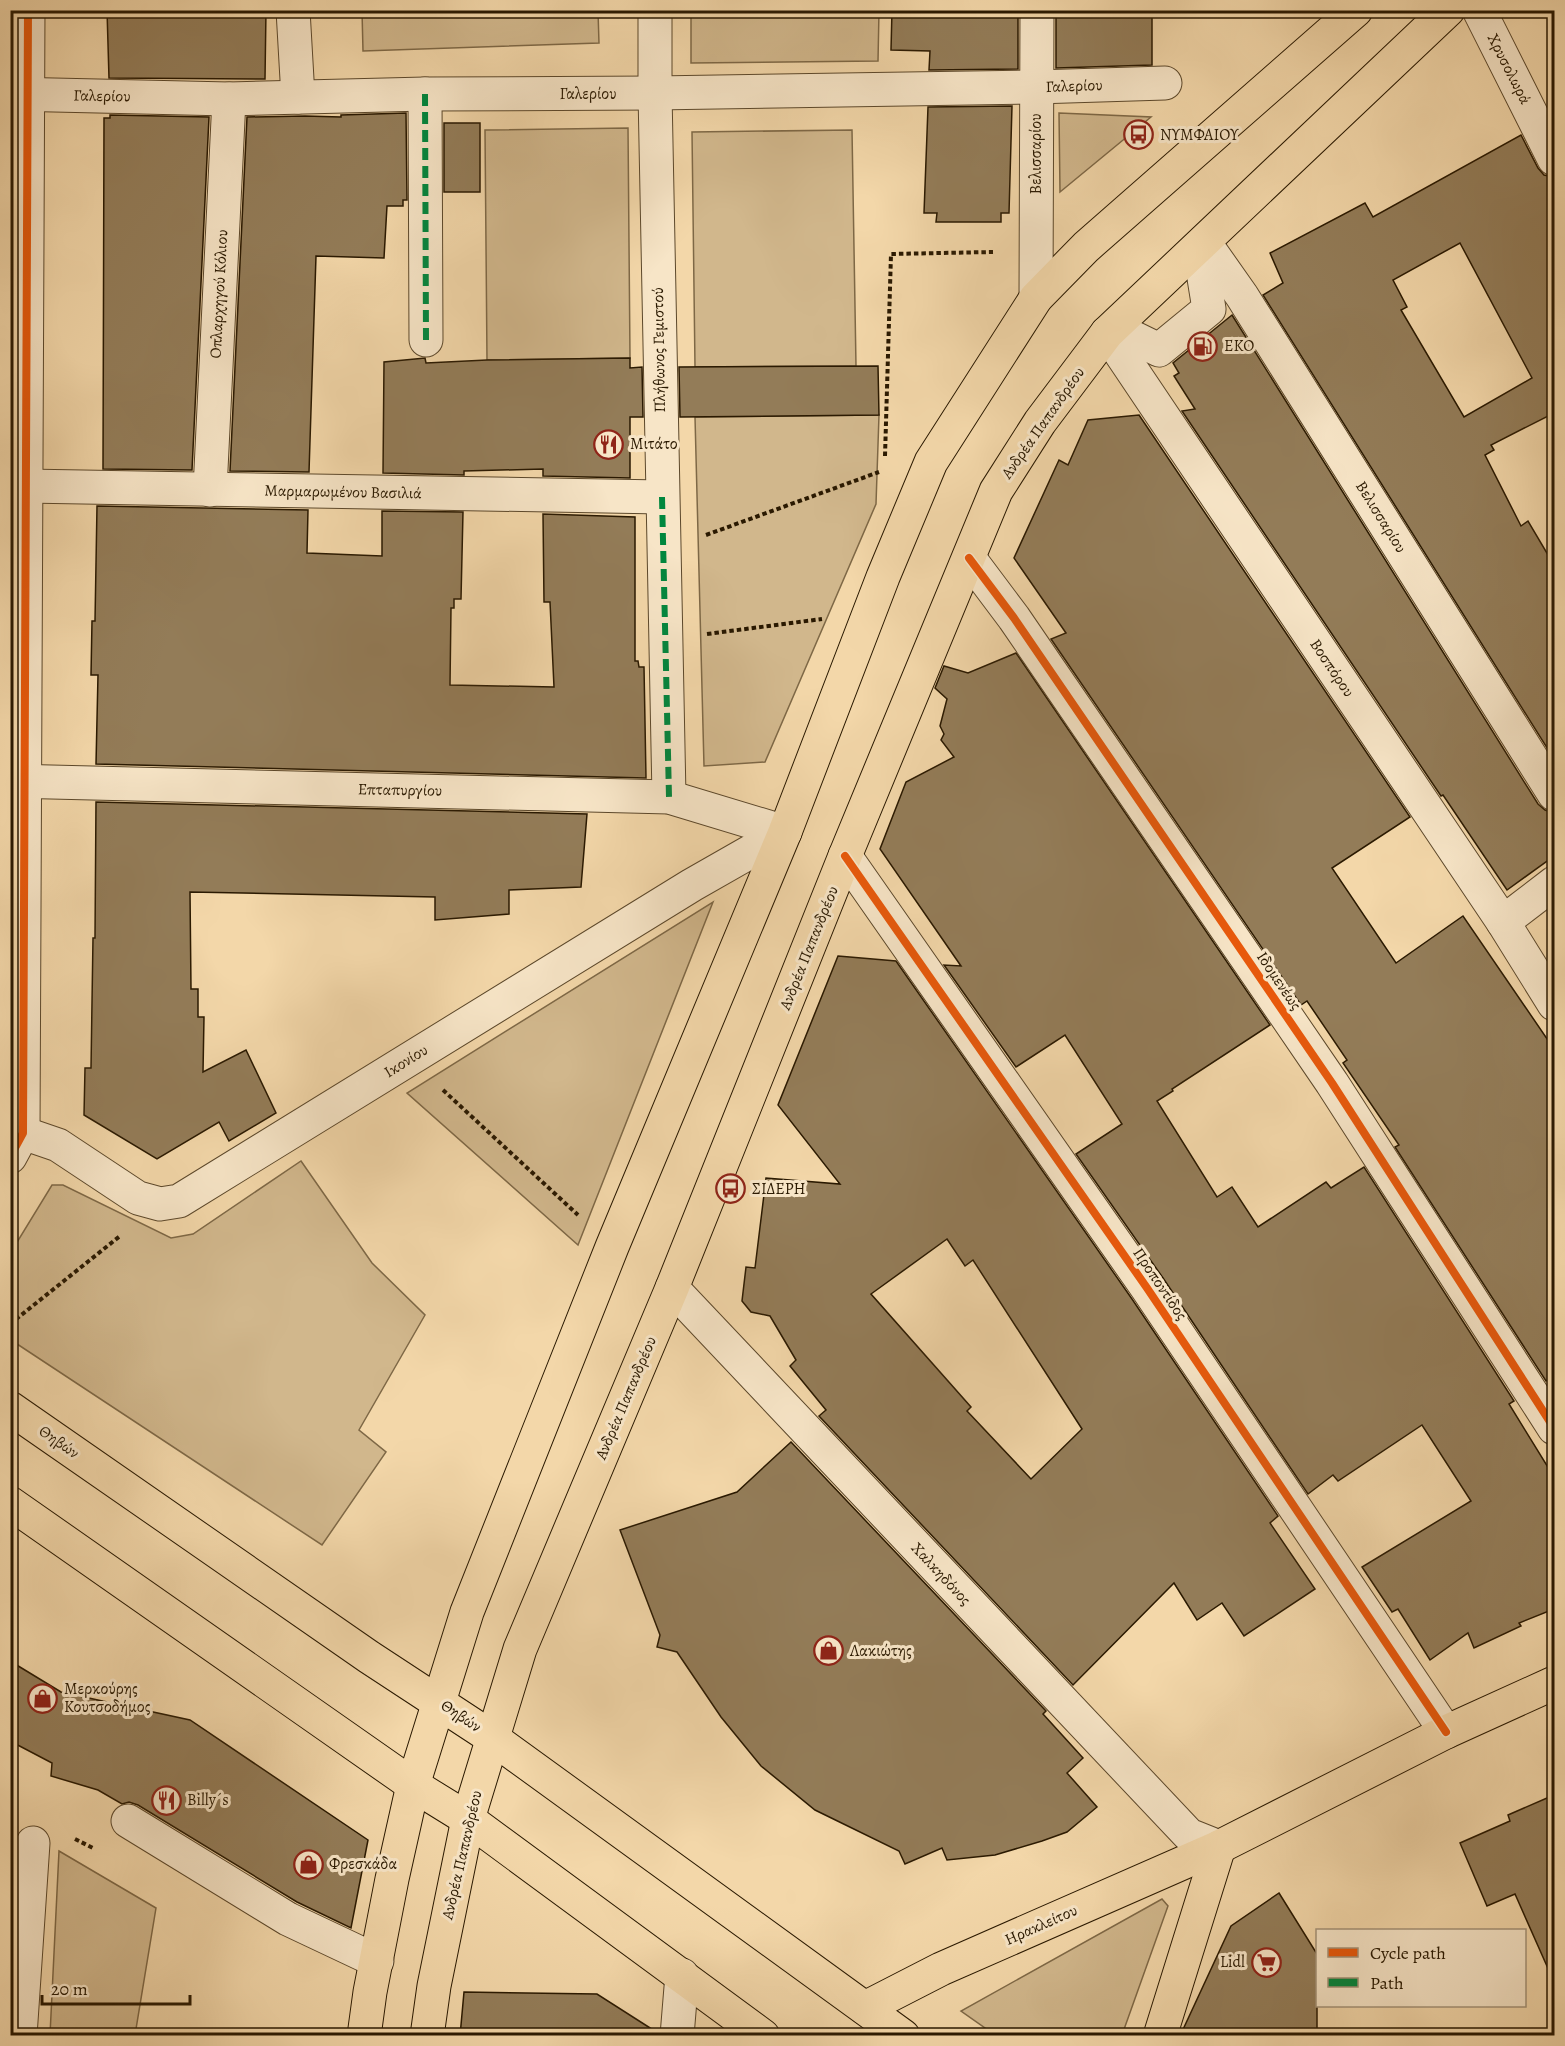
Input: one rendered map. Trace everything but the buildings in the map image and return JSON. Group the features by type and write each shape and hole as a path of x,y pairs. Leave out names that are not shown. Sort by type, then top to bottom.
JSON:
{"main road":[{"name":"Ανδρέα Παπανδρέου","path":"427,2036 468,1819 491,1737 520,1649 672,1288 845,856 996,491 1040,422 1111,330 1448,10"},
{"path":"364,2036 370,1992 392,1879 413,1785 467,1612 612,1247 785,832 869,614 932,462 1036,298 1086,247 1352,12"},
{"name":"Θηβών","path":"10,1408 359,1650 491,1737 903,2036"},
{"path":"10,1503 413,1785 468,1819 763,2036"},
{"name":"Ηρακλείτου","path":"865,2008 941,1969 1219,1847 1446,1732 1554,1683"},
{"path":"1160,2036 1219,1847"}],"street":[{"path":"28,10 19,94 25,486 17,781 17,1145 58,1145 138,1198 160,1203"},
{"path":"293,10 298,97"},
{"name":"Πλήθωνος Γεμιστού","path":"655,10 669,797"},
{"name":"Βελισσαρίου","path":"1036,298 1037,10"},
{"name":"Χρυσολωρά","path":"1479,10 1554,159"},
{"name":"Γαλερίου","path":"19,94 229,99 1165,83"},
{"path":"425,94 426,340"},
{"name":"Οπλαρχηγού Κόλιου","path":"210,489 229,99"},
{"path":"1111,330 1159,350 1209,309 1201,244"},
{"name":"Βελισσαρίου","path":"1201,244 1248,306 1554,794"},
{"name":"Βοσπόρου","path":"1111,330 1503,922 1554,1004"},
{"name":"Μαρμαρωμένου Βασιλιά","path":"25,486 662,497"},
{"name":"Ιδομενέως","path":"969,558 1014,618 1332,1083 1554,1428"},
{"name":"Επταπυργίου","path":"17,781 669,797 785,832"},
{"name":"Ικονίου","path":"160,1203 179,1201 692,885 785,832"},
{"name":"Προποντίδος","path":"845,856 1147,1288 1446,1732"},
{"path":"1503,922 1554,883"},
{"name":"Χαλκηδόνος","path":"672,1288 1181,1828 1189,1835 1219,1847"},
{"path":"128,1821 288,1919 377,1961"},
{"path":"20,2036 33,1843"},
{"path":"677,2036 682,1976"}],"path":[{"path":"885,458 891,254 1036,251"},
{"path":"663,551 884,470 903,530"},
{"path":"665,639 869,614"},
{"path":"409,1059 612,1247"},
{"path":"10,1324 160,1203"}],"shaded area":[{"path":"362,11 598,11 599,43 363,51"},
{"path":"691,11 879,11 878,61 691,63"},
{"path":"1059,113 1151,117 1060,192"},
{"path":"628,128 630,358 487,360 485,130"},
{"path":"852,130 856,366 695,367 692,132"},
{"path":"879,415 876,504 765,762 704,766 695,417"},
{"path":"713,902 578,1245 407,1093"},
{"path":"301,1161 372,1263 425,1315 359,1430 386,1452 322,1545 11,1340 11,1252 52,1185 63,1185 171,1238 193,1234"},
{"path":"59,1851 156,1908 135,2035 50,2035"},
{"path":"1162,1899 1168,1906 1122,2035 995,2035 961,2011"}],"marked path":[{"path":"425,94 426,340"},
{"path":"662,497 669,797"}],"cycle path":[{"path":"10,1157 23,1133 28,10"},
{"path":"969,558 1014,618 1332,1083 1554,1428"},
{"path":"845,856 1147,1288 1446,1732"}],"place":[{"name":"ΝΥΜΦΑΙΟΥ","path":"1139,135"},
{"name":"EKO","path":"1203,346"},
{"name":"Μιτάτο","path":"609,444"},
{"name":"ΣΙΔΕΡΗ","path":"731,1189"},
{"name":"Λακιώτης","path":"829,1651"},
{"name":"Μερκούρης Κουτσοδήμος","path":"43,1698"},
{"name":"Billy´s","path":"166,1800"},
{"name":"Φρεσκάδα","path":"308,1864"},
{"name":"Lidl","path":"1266,1962"}]}
